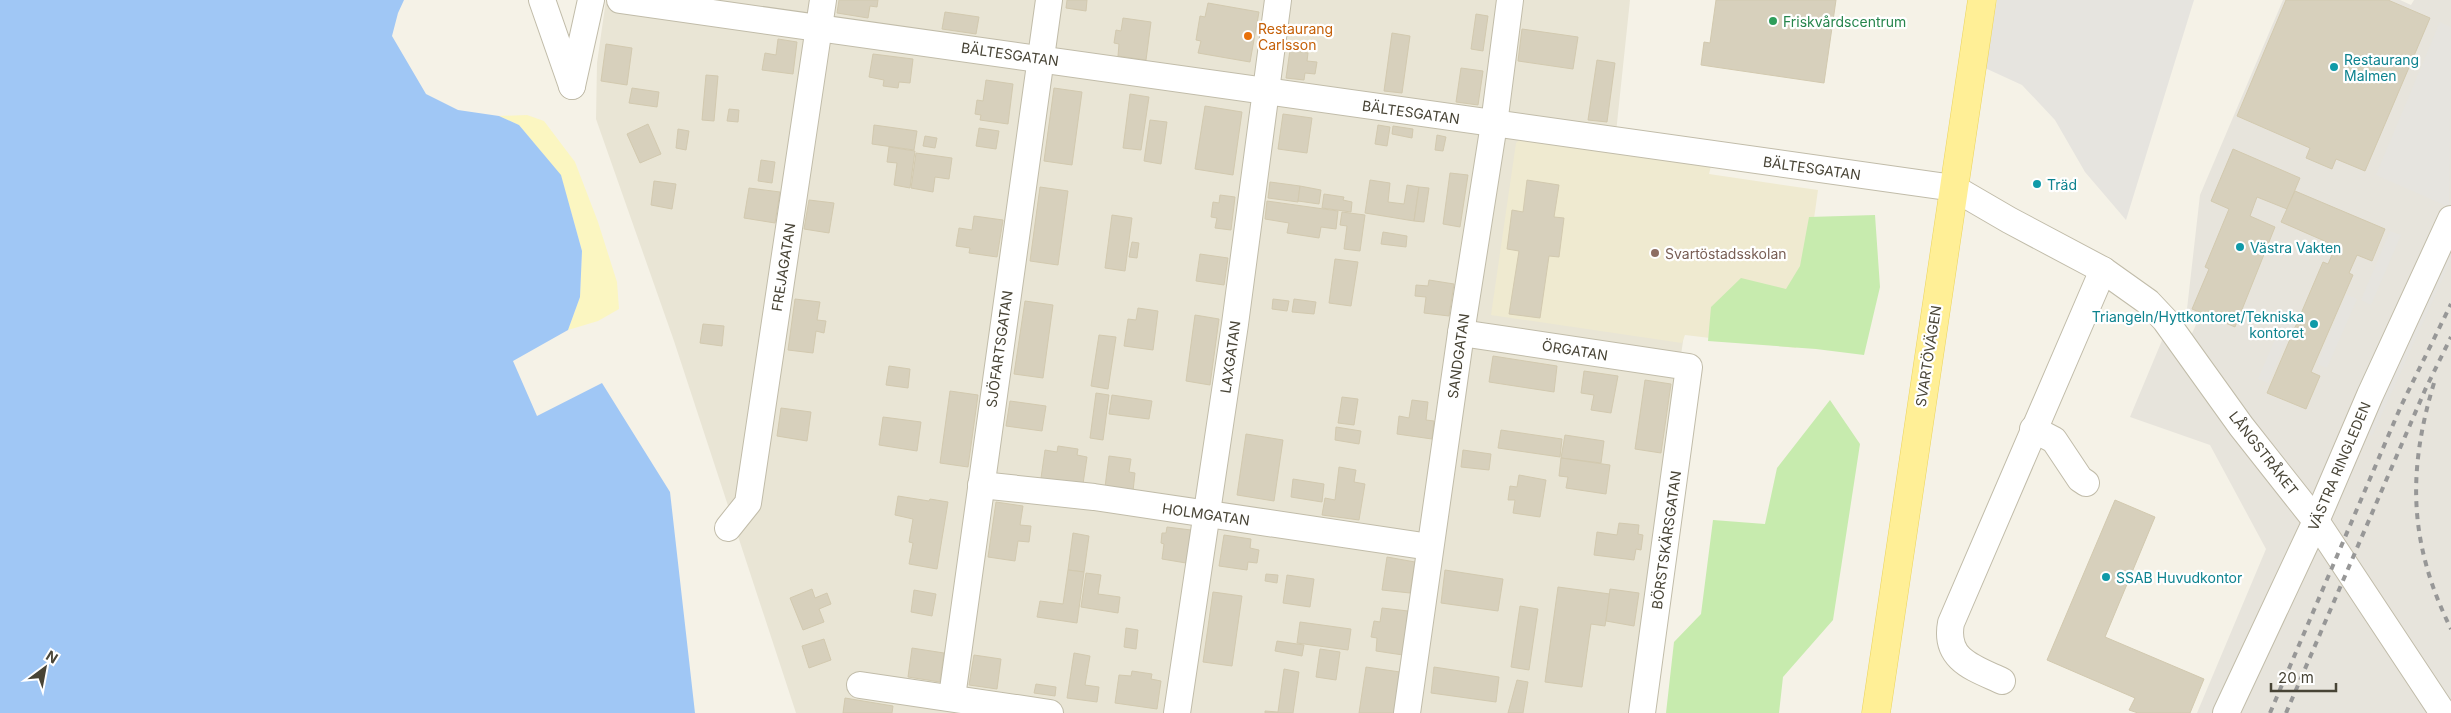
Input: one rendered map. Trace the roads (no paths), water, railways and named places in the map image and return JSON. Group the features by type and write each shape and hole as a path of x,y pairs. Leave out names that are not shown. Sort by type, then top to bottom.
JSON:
{"main road":[{"name":"SVARTÖVÄGEN","path":"1876,713 1982,0"}],"street":[{"path":"542,0 572,86 591,0"},
{"name":"BÄLTESGATAN","path":"620,0 1954,188 2009,220 2103,270 2148,302 2165,320"},
{"name":"FREJAGATAN","path":"728,528 748,503 823,0"},
{"name":"SJÖFARTSGATAN","path":"952,697 1048,0"},
{"name":"LAXGATAN","path":"1178,713 1278,0"},
{"name":"SANDGATAN","path":"1407,713 1461,333 1494,124 1510,0"},
{"name":"VÄSTRA RINGLEDEN","path":"2226,713 2316,521 2370,395 2451,219"},
{"path":"2002,681 1971,667 1960,659 1952,646 1950,630 1976,561 2103,270"},
{"name":"LÅNGSTRÅKET","path":"2165,320 2242,426 2316,521 2443,713"},
{"name":"ÖRGATAN","path":"1461,333 1689,367"},
{"name":"BÖRSTSKÄRSGATAN","path":"1642,713 1689,367"},
{"path":"2033,429 2054,440 2080,479 2086,483"},
{"name":"HOLMGATAN","path":"981,485 1094,497 1430,547"},
{"path":"860,685 952,697 1050,713"}],"water":[{"path":"0,0 404,0 398,13 392,36 426,94 458,110 499,116 519,125 561,175 582,251 580,297 568,330 513,361 537,416 602,383 670,492 695,713 0,713"}],"railway":[{"path":"2270,713 2401,406 2451,304"},
{"path":"2286,713 2425,390 2451,337"},
{"path":"2434,383 2419,447 2416,478 2417,508 2420,537 2427,567 2437,598 2451,629"}],"place":[{"name":"Friskvårdscentrum","path":"1773,21"},
{"name":"Restaurang Carlsson","path":"1248,36"},
{"name":"Restaurang Malmen","path":"2334,67"},
{"name":"Träd","path":"2037,184"},
{"name":"Västra Vakten","path":"2240,247"},
{"name":"Svartöstadsskolan","path":"1655,253"},
{"name":"Triangeln/Hyttkontoret/Tekniska kontoret","path":"2314,324"},
{"name":"SSAB Huvudkontor","path":"2106,577"}]}
